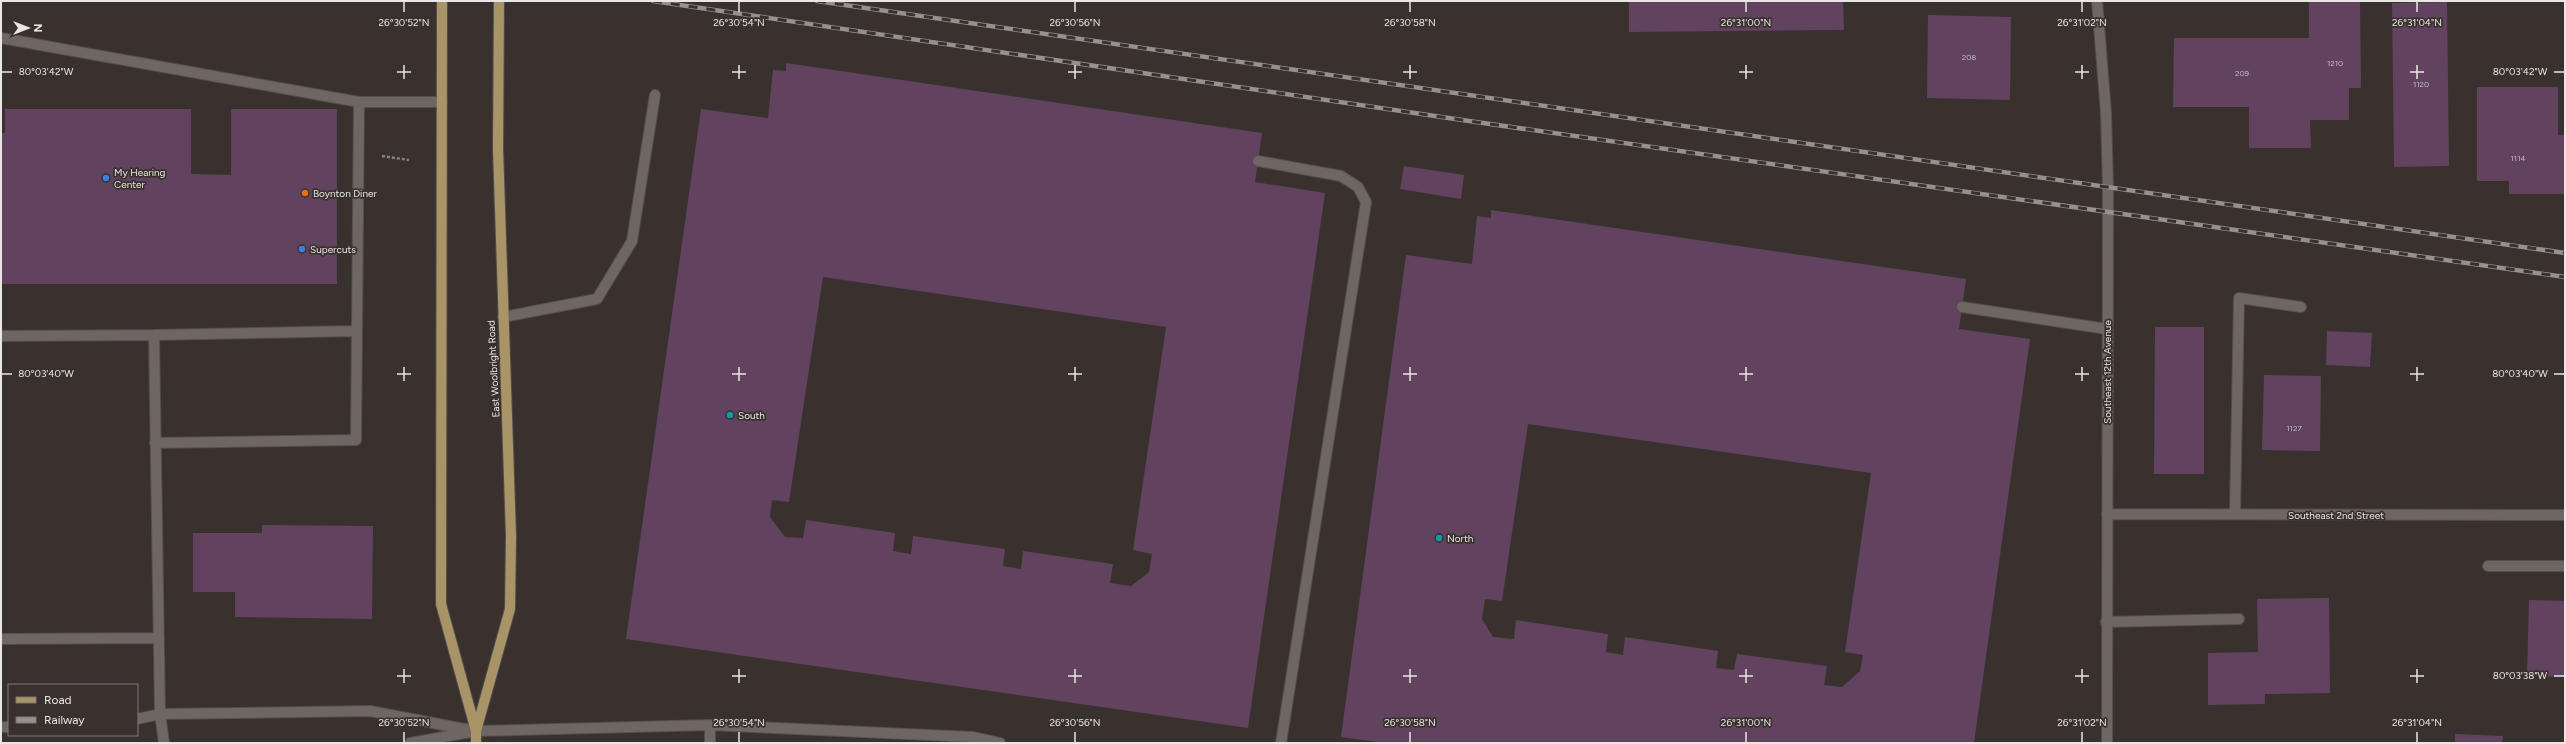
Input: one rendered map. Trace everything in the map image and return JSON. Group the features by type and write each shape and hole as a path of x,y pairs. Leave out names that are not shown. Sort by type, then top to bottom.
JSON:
{"main road":[{"name":"East Woolbright Road","path":"442,1 441,604 476,731 476,743"},
{"name":"East Woolbright Road","path":"476,731 510,609 511,536 498,149 499,1"}],"street":[{"name":"Southeast 12th Avenue","path":"2097,1 2106,113 2107,743"},
{"path":"1,38 359,102 442,102"},
{"path":"503,317 597,299 632,241 655,95"},
{"path":"155,443 356,440 355,331 359,102"},
{"path":"1258,161 1341,176 1358,187 1366,202 1281,743"},
{"path":"2235,514 2239,298 2302,307"},
{"path":"1962,307 2107,329"},
{"path":"1,336 355,331"},
{"path":"154,334 160,714 164,743"},
{"name":"Southeast 2nd Street","path":"2107,514 2565,515"},
{"path":"2488,566 2565,566"},
{"path":"2106,622 2239,619"},
{"path":"1,639 159,638"},
{"path":"138,719 160,714 370,711 476,731"},
{"path":"710,725 710,743"},
{"path":"410,743 476,731 577,730 710,725 973,737 1000,743"}],"path":[{"path":"377,155 409,160"}],"building":[{"path":"1629,1 1843,1 1844,30 1629,32"},
{"path":"2309,1 2360,1 2361,88 2349,88 2349,120 2310,120 2311,148 2249,148 2249,107 2173,107 2174,38 2309,38"},
{"path":"2447,2 2449,166 2394,167 2392,3"},
{"path":"1928,15 2011,17 2010,100 1927,98"},
{"name":"South","path":"786,63 1262,133 1255,182 1325,193 1248,728 626,639 701,109 768,118 773,70 786,71","holes":["823,277 1166,327 1133,550 1152,554 1149,572 1131,586 1110,583 1113,564 1023,551 1021,569 1003,566 1005,549 913,536 911,554 893,551 895,533 806,520 803,538 785,537 770,517 772,500 789,502"]},
{"path":"2477,87 2558,87 2558,135 2565,135 2565,194 2509,194 2509,181 2477,181"},
{"path":"5,109 191,109 191,174 231,175 231,109 337,109 337,284 1,284 1,133 5,133"},
{"path":"1404,166 1464,175 1461,199 1400,189"},
{"path":"1491,210 1966,279 1959,329 2030,339 1974,743 1385,743 1341,737 1406,255 1472,264 1477,216 1491,218","holes":["1528,424 1871,473 1845,652 1863,655 1860,671 1842,687 1824,685 1827,666 1737,654 1734,670 1716,668 1718,651 1625,637 1623,655 1606,652 1608,634 1516,620 1514,639 1493,637 1482,619 1485,599 1502,601"]},
{"path":"2155,327 2204,327 2204,474 2154,474"},
{"path":"2327,331 2372,333 2370,367 2326,365"},
{"path":"2264,375 2321,376 2320,451 2262,450"},
{"path":"262,525 373,526 372,619 235,617 235,592 193,592 193,533 262,533"},
{"path":"2329,598 2330,693 2265,694 2265,704 2208,705 2208,653 2258,652 2257,599"},
{"path":"2529,600 2565,601 2565,677 2527,676"},
{"path":"2455,734 2503,736 2502,743 2455,743"}],"railway":[{"path":"653,1 1469,121 2565,277"},
{"path":"817,1 2565,253"}],"place":[{"name":"My Hearing Center","path":"106,178"},
{"name":"Boynton Diner","path":"305,193"},
{"name":"Supercuts","path":"302,249"},
{"name":"South","path":"730,415"},
{"name":"North","path":"1439,538"}]}
